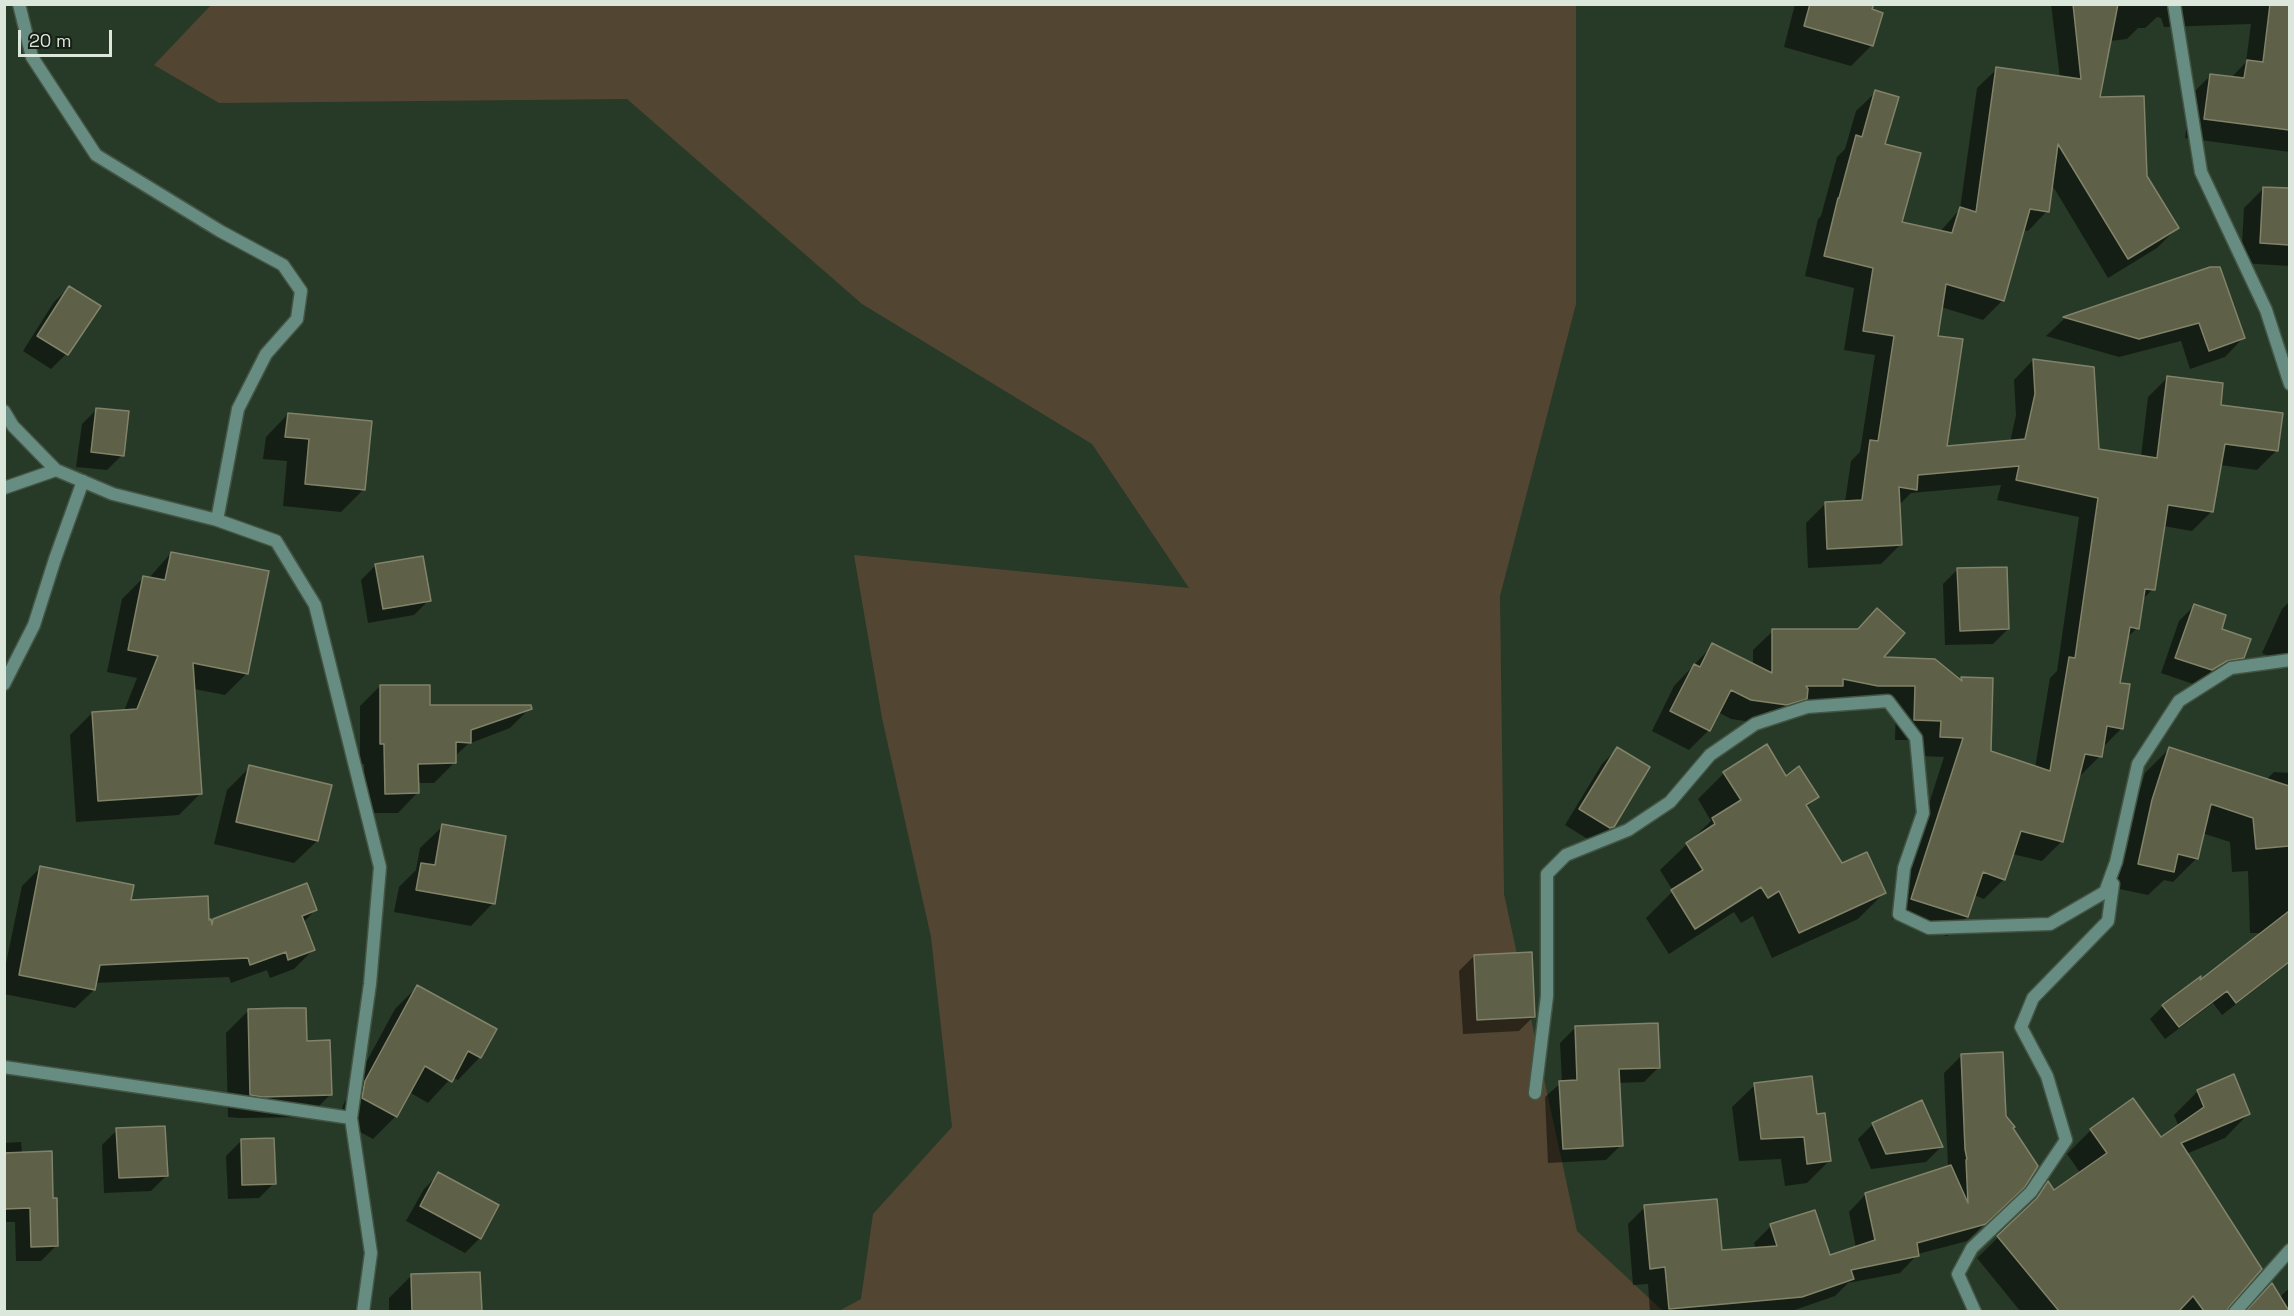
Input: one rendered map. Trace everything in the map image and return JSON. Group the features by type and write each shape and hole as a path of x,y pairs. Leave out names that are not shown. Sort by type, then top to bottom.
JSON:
{"street":[{"path":"19,4 32,57 96,155 220,231 283,265 301,291 297,319 266,354 238,409 216,520"},
{"path":"2174,4 2201,172 2266,310 2289,384"},
{"path":"4,411 13,426 56,470 113,494 216,520 276,541 315,605 380,867 370,984 351,1118 371,1252 363,1311"},
{"path":"4,488 56,470"},
{"path":"4,684 34,625 83,482"},
{"path":"1975,1311 1958,1274 1972,1248 2031,1192 2066,1140 2047,1076 2021,1026 2033,998 2108,921 2116,862 2138,764 2179,701 2231,668 2289,660"},
{"path":"1535,1093 1547,996 1547,874 1566,855 1628,830 1670,802 1710,755 1755,724 1807,707 1888,701 1916,738 1923,813 1904,868 1899,914 1929,928 2050,924 2105,892 2116,862"},
{"path":"4,1067 351,1118"},
{"path":"2235,1311 2289,1250"}],"shaded area":[{"path":"212,4 1576,5 1576,304 1500,596 1504,894 1577,1231 1663,1311 839,1311 861,1299 873,1214 952,1127 931,937 882,718 854,555 1189,588 1092,444 862,304 627,99 219,103 154,65"}],"building":[{"path":"1810,4 1874,4 1872,9 1883,13 1873,46 1804,26"},
{"path":"2073,4 2118,4 2100,97 2144,96 2147,176 2179,228 2128,259 2058,144 2049,212 2030,209 2004,301 1946,284 1938,336 1963,339 1947,446 2025,439 2035,394 2033,359 2094,367 2099,449 2157,458 2167,376 2223,383 2221,405 2283,413 2278,451 2225,444 2213,512 2168,505 2155,590 2145,589 2139,629 2130,627 2120,683 2130,684 2123,729 2107,726 2102,757 2085,754 2063,842 2021,831 2005,880 1983,872 1968,917 1911,899 1963,738 1940,737 1941,721 1914,720 1915,686 1878,686 1843,679 1843,686 1806,686 1807,699 1787,705 1751,700 1731,690 1710,731 1670,711 1694,664 1700,667 1712,643 1772,673 1772,629 1858,629 1877,608 1905,633 1884,657 1935,659 1962,681 1961,677 1993,678 1991,751 2050,771 2069,657 2075,658 2098,498 2016,480 2019,466 1918,475 1917,490 1899,487 1902,545 1827,549 1825,502 1862,500 1870,440 1878,441 1894,336 1863,331 1873,268 1824,256 1856,135 1862,137 1875,90 1899,97 1885,144 1921,153 1902,222 1952,233 1960,207 1976,212 1996,67 2081,79"},
{"path":"2270,4 2289,4 2289,130 2204,119 2210,74 2244,78 2247,60 2263,62"},
{"path":"2263,187 2289,188 2289,245 2260,243"},
{"path":"2210,267 2220,267 2245,338 2209,351 2199,323 2139,339 2063,317"},
{"path":"69,286 101,306 68,355 37,336"},
{"path":"96,408 129,411 124,456 91,452"},
{"path":"288,413 372,421 365,490 305,484 309,439 285,437"},
{"path":"171,552 269,571 248,674 193,663 202,794 98,801 92,712 137,709 158,656 128,650 143,576 165,580"},
{"path":"423,556 431,601 383,609 375,564"},
{"path":"2007,567 2009,629 1960,631 1957,568"},
{"path":"2194,604 2226,615 2222,629 2251,639 2244,658 2227,661 2212,670 2175,658"},
{"path":"380,685 430,685 430,705 531,705 532,709 471,730 471,743 456,742 456,763 418,764 419,793 385,794 384,744 380,744"},
{"path":"1767,744 1786,776 1799,766 1819,797 1806,805 1842,863 1867,852 1886,893 1799,933 1779,891 1768,898 1761,887 1695,929 1671,890 1703,870 1686,843 1715,824 1712,818 1741,800 1723,772"},
{"path":"1617,747 1650,767 1614,827 1610,828 1579,809"},
{"path":"2169,747 2289,786 2289,846 2256,849 2253,818 2211,804 2198,859 2178,854 2174,872 2138,864 2152,800"},
{"path":"249,765 332,785 318,841 236,822"},
{"path":"442,824 506,836 495,904 416,890 421,863 435,865"},
{"path":"40,866 134,885 131,900 208,896 209,920 211,919 212,925 213,919 307,883 317,910 302,916 315,950 288,960 286,952 250,965 248,958 100,965 95,990 19,975"},
{"path":"2289,911 2289,962 2236,1003 2227,991 2179,1027 2162,1005 2201,976 2200,980"},
{"path":"1532,952 1535,1017 1477,1020 1474,955"},
{"path":"417,985 497,1029 481,1058 468,1051 452,1082 425,1066 397,1117 362,1098 365,1081"},
{"path":"306,1008 307,1041 330,1040 332,1095 262,1097 250,1095 248,1009"},
{"path":"1658,1023 1660,1068 1619,1069 1623,1146 1563,1149 1559,1081 1577,1080 1575,1026"},
{"path":"2003,1052 2006,1116 2038,1166 2025,1187 1986,1224 1917,1243 1919,1256 1851,1270 1854,1279 1802,1297 1669,1309 1665,1267 1650,1269 1644,1205 1717,1199 1722,1250 1777,1246 1770,1224 1815,1210 1830,1255 1875,1240 1865,1193 1951,1165 1968,1203 1961,1054"},
{"path":"2234,1074 2250,1114 2181,1143 2262,1269 2227,1311 2204,1311 2193,1296 2179,1311 2059,1311 1997,1236 2037,1198 2048,1181 2054,1190 2107,1153 2090,1129 2133,1098 2161,1137 2204,1107 2197,1090"},
{"path":"1812,1076 1817,1114 1825,1113 1831,1161 1807,1164 1804,1137 1761,1139 1754,1083"},
{"path":"1922,1100 1943,1147 1886,1154 1872,1123"},
{"path":"165,1126 168,1176 119,1178 116,1128"},
{"path":"274,1138 276,1184 242,1185 241,1139"},
{"path":"52,1151 53,1198 57,1198 58,1246 31,1247 30,1208 4,1209 4,1153"},
{"path":"438,1172 499,1205 481,1239 420,1206"},
{"path":"480,1272 482,1311 412,1311 411,1274"},
{"path":"2272,1283 2289,1311 2246,1311"}]}
